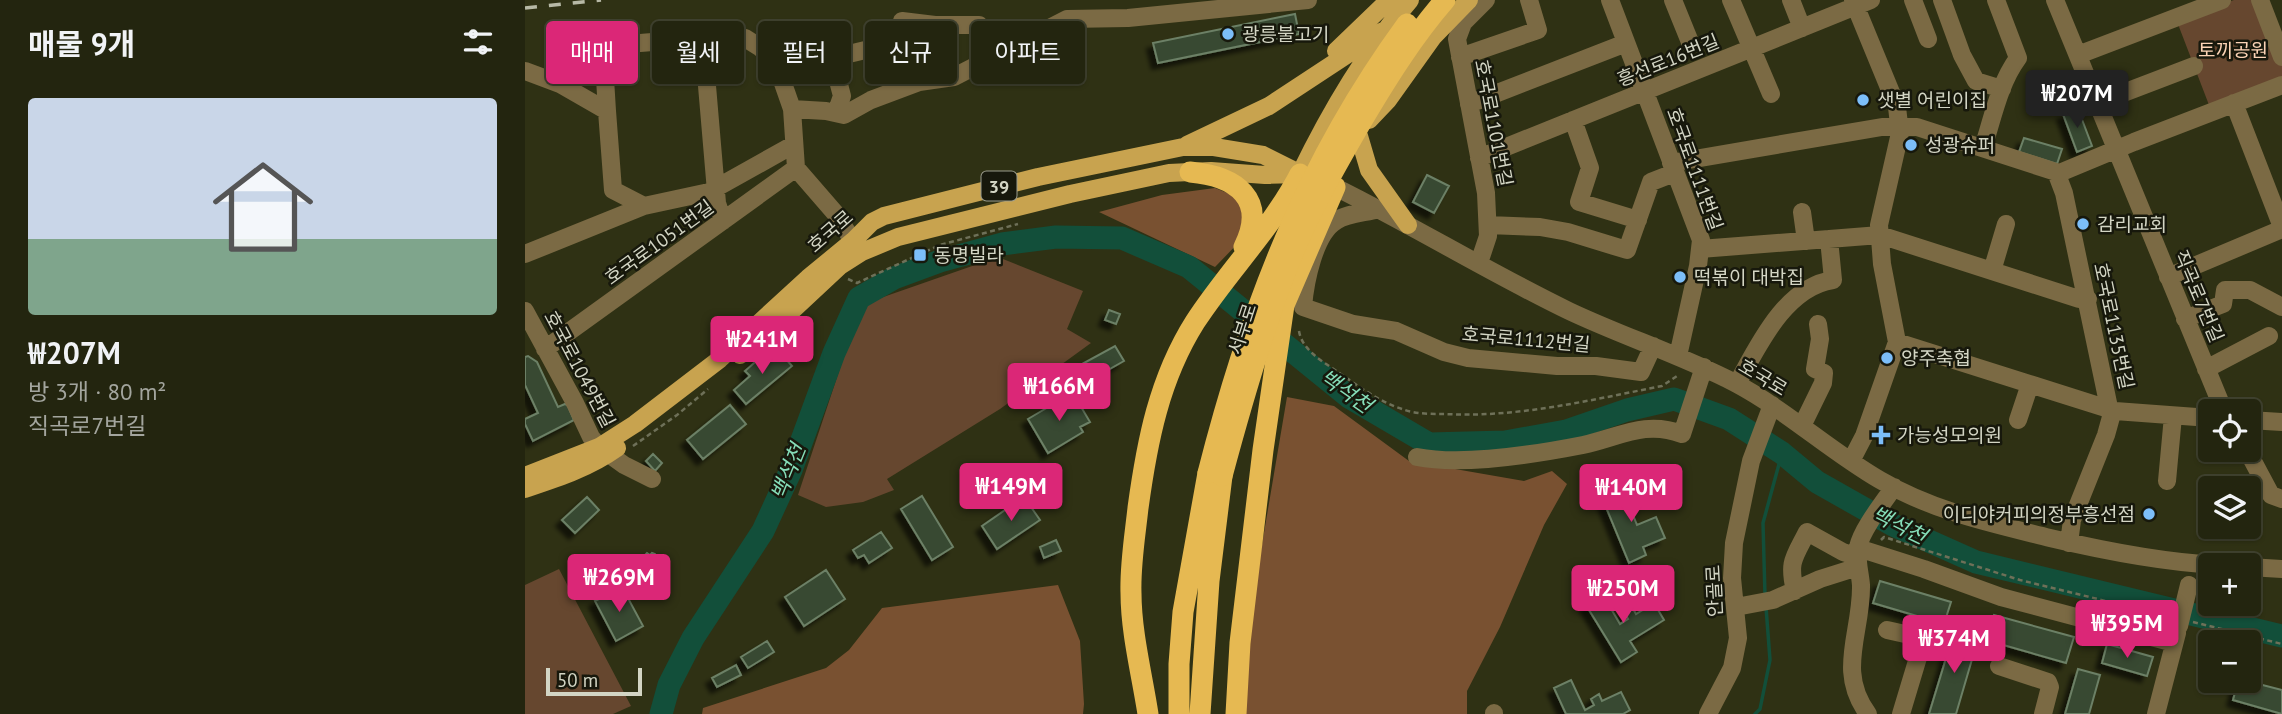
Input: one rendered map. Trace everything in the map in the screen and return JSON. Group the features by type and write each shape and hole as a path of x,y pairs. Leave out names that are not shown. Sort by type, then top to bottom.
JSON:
{"highway":[{"name":"서부로","path":"1179,714 1183,611 1246,337 1293,216 1332,140 1379,63 1426,0"},
{"name":"서부로","path":"1200,714 1215,474 1285,274 1306,225 1391,72 1445,0"},
{"path":"1190,172 1224,178 1235,184 1247,199 1252,215 1251,232 1234,267"},
{"path":"1148,714 1131,594 1134,541 1144,461 1165,378 1201,313 1279,210 1300,174"},
{"path":"1236,714 1240,643 1270,400 1294,306 1318,228 1341,190"}],"main road":[{"path":"1303,82 1389,0"},
{"name":"39","path":"1300,174 1347,88 1384,31 1410,0"},
{"path":"1341,190 1364,125 1394,73 1454,0"},
{"path":"1364,125 1388,100 1433,37 1469,0"},
{"name":"39","path":"1183,147 1269,106 1384,31"},
{"path":"1364,125 1369,170 1408,225"},
{"name":"호국로","path":"525,476 607,452 635,424 720,359 872,222 918,206 1038,177 1183,147 1263,155 1300,174 1341,190"},
{"name":"호국로","path":"525,489 576,471 679,406 780,322 840,265 880,243 1082,191 1170,173 1300,174"}],"street":[{"path":"1063,21 1128,18 1308,0"},
{"name":"호국로1101번길","path":"1479,263 1489,225 1486,193 1460,57 1458,32 1463,23 1486,0"},
{"path":"1460,57 1538,30 1529,0"},
{"name":"호국로1111번길","path":"1611,0 1701,240 1678,356"},
{"path":"1673,0 1690,42"},
{"path":"1731,0 1771,94"},
{"path":"1791,0 1802,28"},
{"path":"1913,0 1928,39"},
{"path":"1942,0 1962,55 1976,81 2001,89"},
{"path":"1983,148 2001,89 2009,70 2018,58 1996,0"},
{"name":"직곡로7번길","path":"2055,0 2219,399"},
{"path":"2078,55 2223,0"},
{"path":"2260,0 2282,57"},
{"path":"1851,461 1864,436 1897,342 1882,264 1880,214 1901,127 1897,107 1860,2"},
{"name":"흥선로16번길","path":"1479,158 1751,49 1860,2"},
{"path":"836,113 842,96 832,58 882,46 894,52 902,20 935,25 971,24"},
{"path":"744,38 761,48 778,69 792,109 796,168 835,213 853,241"},
{"path":"643,206 613,190 603,46 652,42"},
{"path":"1469,104 1626,43"},
{"path":"2097,103 2194,66"},
{"path":"792,109 826,110 844,115 871,100 919,82 954,77 971,68"},
{"path":"525,71 561,84 607,111"},
{"path":"707,84 717,203 723,220"},
{"path":"1489,225 1549,228 1627,250 1651,182 1673,168 1882,127 1917,127 2045,167 2057,174 2282,85"},
{"path":"2168,277 2282,228 2234,103"},
{"path":"1573,120 1590,168 1579,202 1637,220"},
{"path":"525,254 643,206 709,192 793,145"},
{"name":"호국로1051번길","path":"545,349 796,168"},
{"name":"호국로1135번길","path":"2057,174 2064,193 2088,299 2110,425 2072,520 2069,543"},
{"name":"호국로","path":"1341,190 1568,310 1704,367 1737,384 1769,413 1801,426 1851,461 1927,504 2069,543 2198,564"},
{"path":"1294,306 1304,287 1324,231 1344,217 1379,209"},
{"path":"1803,212 1806,241"},
{"path":"1992,271 2006,224"},
{"path":"1700,249 1880,235 2079,299 2088,299"},
{"path":"1737,384 1765,334 1797,295 1819,282 1833,280 1829,239"},
{"path":"2185,318 2223,303 2225,290 2251,290 2282,307"},
{"name":"호국로1112번길","path":"1294,306 1353,324 1396,331 1444,352 1488,360 1557,366 1596,366 1640,372 1653,346"},
{"name":"호국로1049번길","path":"525,311 591,437 607,452"},
{"path":"1801,426 1823,383 1824,373 1815,369 1820,339 1818,324"},
{"path":"2206,369 2269,336"},
{"path":"1897,342 2109,409 2198,417"},
{"path":"1417,457 1459,460 1549,451 1611,439 1646,427 1668,429 1682,434 1704,367"},
{"path":"2018,419 2030,384"},
{"name":"안골로","path":"1708,714 1732,668 1744,606 1732,578 1734,543 1751,461 1769,413"},
{"path":"2167,481 2173,416"},
{"path":"2261,421 2282,422"},
{"path":"607,452 624,466 652,479"},
{"path":"2253,462 2271,495 2282,499"},
{"path":"1868,714 1858,700 1850,672 1859,613 1860,553 1880,507 1894,487"},
{"path":"1795,591 1790,570 1807,532 1843,552 1860,553 1934,572 2001,597 2177,627"},
{"path":"1744,606 1773,600 1795,591 1820,579 1860,553"},
{"path":"2156,714 2192,564"},
{"path":"2261,568 2282,569"},
{"path":"1887,630 1914,636 1923,641 1901,714"},
{"path":"1999,666 2048,682 2050,687 2043,714"}],"path":[{"path":"840,276 857,283 940,245 1018,224"},
{"path":"1294,306 1300,341 1314,356 1356,384 1406,411 1483,416 1525,412 1662,386 1677,376"},
{"path":"607,452 651,434 708,389"},
{"path":"1860,553 1884,537 2177,627 2282,644"}],"green space":[{"name":"토끼공원","path":"2234,0 2259,0 2282,58 2282,80 2209,105 2176,19"},
{"path":"998,257 1083,291 1067,329 1091,343 1000,409 887,479 894,490 863,502 826,507 798,495 851,335 869,302"},
{"path":"559,569 631,706 613,714 525,714 525,585"}],"shaded area":[{"path":"1215,188 1240,198 1246,235 1215,267 1099,212 1162,195"},
{"path":"1287,397 1334,406 1409,461 1524,481 1552,471 1567,484 1544,525 1500,627 1467,691 1467,714 1238,714 1236,698"},
{"path":"1058,585 1080,641 1083,714 702,714 703,708 826,668 849,650 882,608"}],"building":[{"path":"1295,14 1299,34 1158,63 1153,43"},
{"path":"2078,109 2092,146 2077,152 2063,114"},
{"path":"2024,138 2062,149 2057,164 2019,152"},
{"path":"1427,175 1449,186 1434,213 1413,202"},
{"path":"1109,310 1120,314 1116,324 1105,320"},
{"path":"1115,346 1124,361 1081,385 1073,369"},
{"path":"779,351 792,366 746,404 734,390 750,376 745,371 763,355 768,360"},
{"path":"525,357 537,362 558,407 565,404 568,406 574,420 533,441 525,424 525,419 538,413 525,385"},
{"path":"1067,396 1072,404 1077,400 1090,422 1080,427 1083,432 1048,453 1028,419"},
{"path":"730,405 746,424 703,459 687,440"},
{"path":"653,454 662,463 655,471 646,461"},
{"path":"1621,487 1623,492 1630,489 1638,507 1631,510 1637,525 1656,517 1665,538 1643,547 1646,555 1629,563 1601,495"},
{"path":"922,496 953,547 932,560 901,509"},
{"path":"587,497 599,510 575,533 562,520"},
{"path":"1024,497 1040,520 997,549 982,526"},
{"path":"881,532 892,548 869,563 864,555 858,558 853,550"},
{"path":"1056,540 1061,551 1044,558 1040,547"},
{"path":"647,553 655,554 655,561 664,569 648,588 630,571"},
{"path":"826,570 845,599 804,626 785,597"},
{"path":"1880,581 1951,602 1944,624 1873,603"},
{"path":"622,587 643,626 616,641 595,601"},
{"path":"1603,595 1620,624 1628,619 1624,612 1632,607 1636,614 1654,603 1664,620 1630,641 1637,652 1621,662 1586,605"},
{"path":"1994,615 2074,637 2066,663 1986,640"},
{"path":"1954,632 1978,639 1956,714 1929,714"},
{"path":"767,641 774,652 748,668 741,657"},
{"path":"2107,644 2153,657 2147,676 2102,663"},
{"path":"736,665 741,675 717,687 712,678"},
{"path":"2078,669 2100,675 2089,714 2065,714"},
{"path":"1571,680 1585,710 1594,705 1591,699 1599,694 1602,701 1621,692 1630,710 1623,714 1566,714 1554,688"},
{"path":"2261,685 2282,690 2282,714 2233,700 2235,693 2261,693"}],"waterway":[{"name":"백석천","path":"661,714 669,685 693,638 763,531 791,470 834,353 859,298 894,278 940,261 1002,244 1056,237 1122,238 1189,267 1349,397 1429,444 1505,442 1566,431 1627,410 1674,399 1729,419 1782,453 1817,482 1893,525 1976,562 2282,636"},
{"path":"1765,596 1763,523 1782,453"},
{"path":"1755,714 1760,709 1770,660 1766,607"}],"railway":[{"path":"525,8 601,0"}],"place":[{"name":"광릉불고기","path":"1228,34"},
{"name":"샛별 어린이집","path":"1863,100"},
{"name":"성광슈퍼","path":"1911,145"},
{"name":"감리교회","path":"2083,224"},
{"name":"동명빌라","path":"920,255"},
{"name":"떡볶이 대박집","path":"1680,277"},
{"name":"양주축협","path":"1887,358"},
{"name":"가능성모의원","path":"1881,435"},
{"name":"이디야커피의정부흥선점","path":"2149,514"}]}
